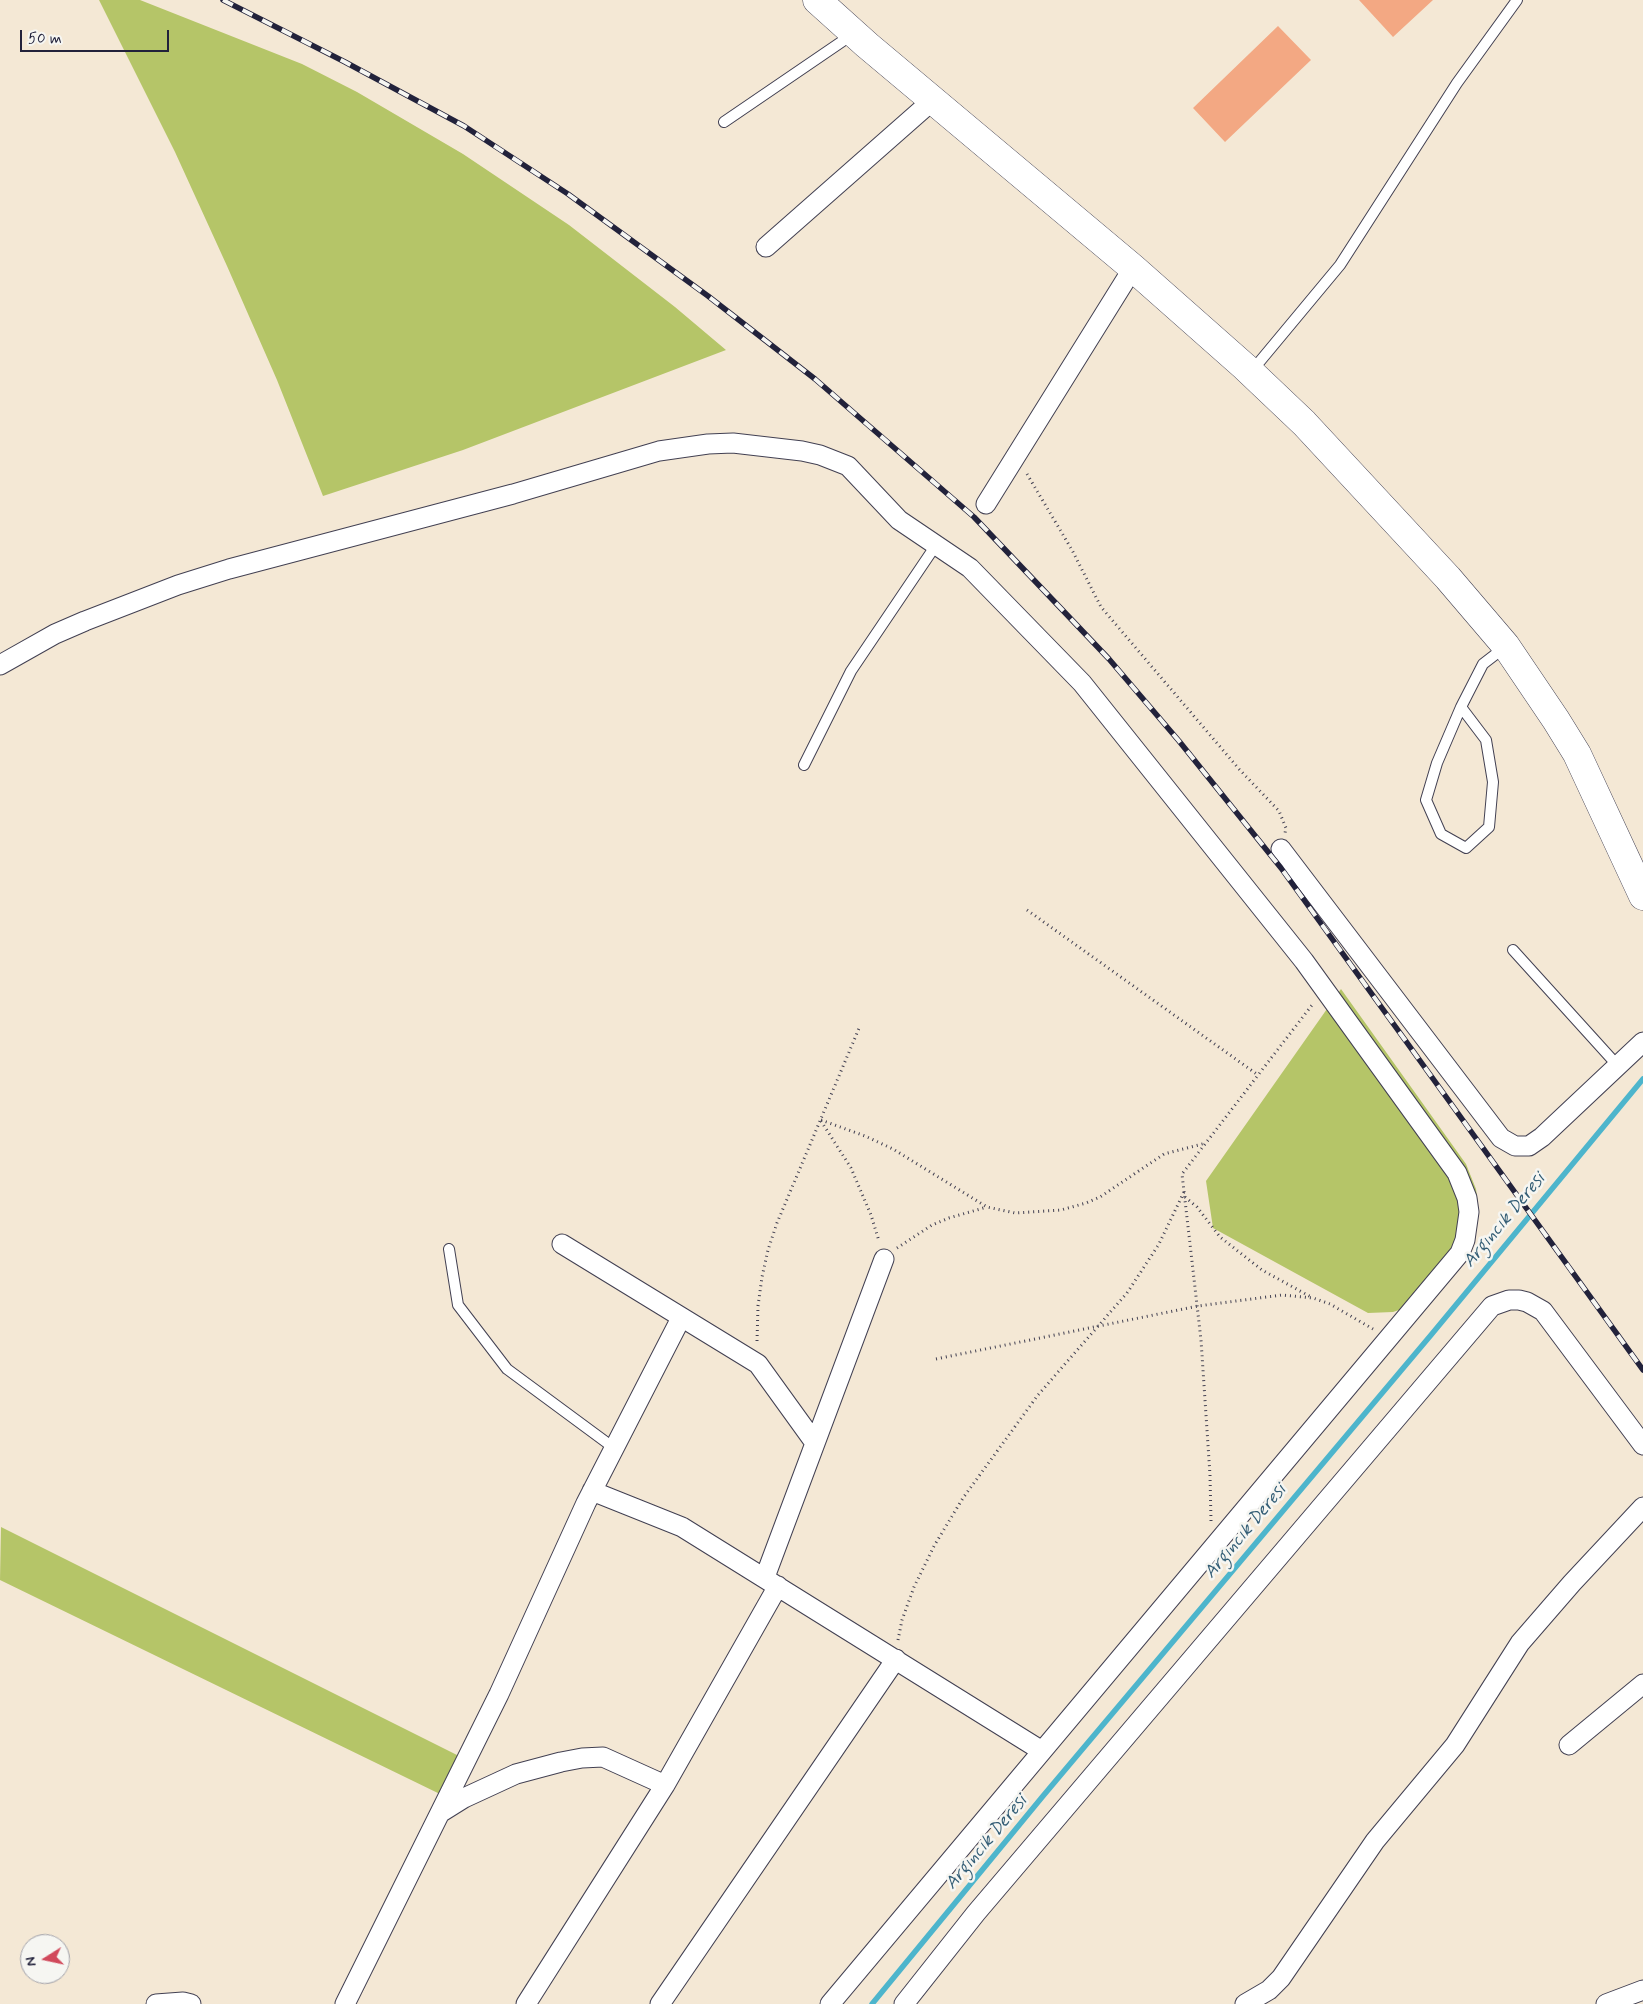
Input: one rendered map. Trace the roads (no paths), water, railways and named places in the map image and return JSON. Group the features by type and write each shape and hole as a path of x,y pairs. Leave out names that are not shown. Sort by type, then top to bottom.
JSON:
{"street":[{"path":"817,0 1133,268 1251,372 1304,423 1360,482 1448,578 1506,646 1534,686 1577,754 1643,896"},
{"path":"766,247 933,100"},
{"path":"986,504 1133,268"},
{"path":"0,665 55,634 178,585 229,569 513,494 636,457 684,446 733,443 802,451 835,460 848,466 899,520 970,568 1082,683 1325,989 1453,1167 1463,1185 1467,1198 1468,1226 1460,1253 830,2004"},
{"path":"1280,849 1501,1138 1515,1146 1529,1146 1542,1137 1643,1042"},
{"path":"562,1244 758,1364 815,1443"},
{"path":"526,2004 665,1785 771,1582 815,1443 884,1259"},
{"path":"904,2004 976,1913 1492,1306 1509,1300 1519,1300 1527,1302 1543,1311 1643,1445"},
{"path":"345,2004 499,1694 592,1490 681,1318"},
{"path":"592,1490 682,1527 1042,1752"},
{"path":"1245,2004 1263,1994 1281,1978 1375,1841 1455,1745 1520,1642 1572,1582 1643,1507"},
{"path":"660,2004 896,1659"},
{"path":"1569,1745 1643,1684"},
{"path":"440,1813 464,1798 516,1774 582,1758 603,1757 665,1785"},
{"path":"1606,2004 1643,1990"},
{"path":"156,2004 183,2002 191,2004"}],"lane":[{"path":"1251,372 1340,265 1457,83 1518,0"},
{"path":"724,122 854,33"},
{"path":"804,765 852,671 936,545"},
{"path":"1462,707 1486,740 1493,782 1489,827 1466,848 1441,834 1426,800 1437,763 1462,707 1483,664 1506,646"},
{"path":"1513,950 1618,1066"},
{"path":"449,1250 458,1305 506,1369 614,1448"}],"waterway":[{"name":"Argıncık Deresi","path":"872,2004 1043,1796 1431,1335 1643,1079"}],"railway":[{"path":"223,0 345,62 464,126 568,194 708,296 815,379 974,517 1109,659 1179,741 1281,868 1643,1370"}]}
